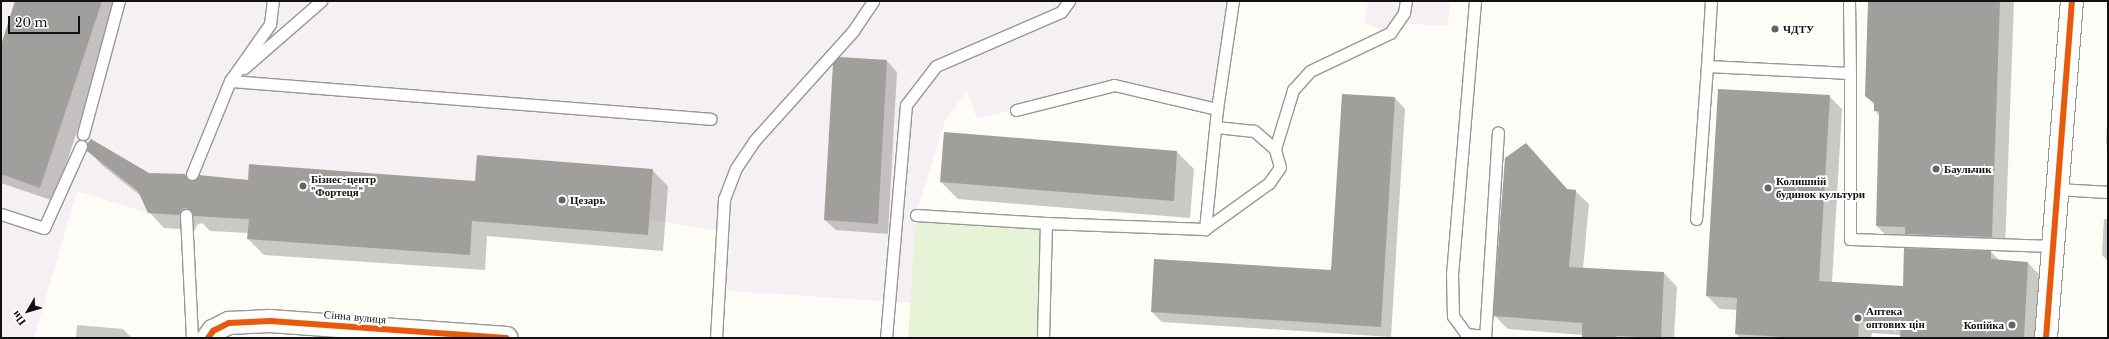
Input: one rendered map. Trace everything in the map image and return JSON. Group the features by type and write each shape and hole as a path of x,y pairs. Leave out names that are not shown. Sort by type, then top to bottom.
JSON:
{"street":[{"path":"2046,338 2072,1"},
{"name":"Сінна вулиця","path":"208,338 213,331 229,323 270,320 506,338"}],"lane":[{"path":"83,134 119,1"},
{"path":"192,174 230,81 270,24 273,1"},
{"path":"230,81 321,1"},
{"path":"716,338 724,199 736,168 754,140 853,31 873,1"},
{"path":"886,338 906,105 936,66 1061,12 1069,1"},
{"path":"1205,229 1217,109 1233,1"},
{"path":"916,215 1046,223 1205,229 1269,183 1280,167 1275,149 1292,90 1310,71 1390,33 1404,13 1406,1"},
{"path":"1475,1 1452,272 1453,316 1466,334 1485,337 1498,132"},
{"path":"1696,219 1711,1"},
{"path":"1849,1 1850,238 2053,246"},
{"path":"1707,66 1850,73"},
{"path":"230,81 710,119"},
{"path":"1016,110 1114,86 1217,109"},
{"path":"1216,127 1254,131 1275,149"},
{"path":"1,214 44,228 81,146"},
{"path":"2058,189 2108,192"},
{"path":"186,215 192,338"},
{"path":"1043,338 1046,223"}],"shaded area":[{"path":"1,1 1233,1 1217,109 1113,85 977,119 967,91 945,121 916,215 912,303 717,290 720,231 649,220 653,169 478,155 475,181 249,164 249,219 148,213 77,191 34,338 1,338"},
{"path":"1368,1 1451,1 1447,26 1397,23 1390,33 1364,23"}],"green space":[{"path":"916,215 1046,223 1043,338 908,338"}],"building":[{"path":"15,1 102,1 40,188 1,174 1,45"},
{"name":"Баульчик","path":"1868,1 2000,1 1992,237 1905,234 1905,227 1876,226 1879,111 1874,111 1874,103 1865,96"},
{"path":"839,57 887,60 878,224 824,220 833,63"},
{"name":"Колишній будинок культури","path":"1718,89 1830,95 1819,281 1903,286 1904,248 1991,251 1991,259 2028,262 2024,338 1900,338 1901,323 1859,321 1858,338 1798,338 1735,334 1737,298 1706,296"},
{"path":"1342,94 1395,97 1381,327 1151,312 1154,259 1331,270"},
{"path":"944,132 1177,151 1174,201 940,182"},
{"name":"Бізнес-центр \"Фортеця\"","path":"91,139 149,173 185,174 187,179 193,181 199,175 248,180 249,164 475,181 477,155 653,169 648,235 472,221 470,255 247,239 249,219 193,216 192,211 186,208 182,209 179,215 148,213 138,191 87,151 87,144"},
{"path":"1526,143 1567,189 1576,190 1569,267 1664,272 1661,338 1617,336 1615,338 1582,338 1582,323 1493,316 1505,158"}],"cycle path":[{"path":"2046,338 2072,1"},
{"path":"208,338 213,331 229,323 270,321 506,338"}],"place":[{"name":"ЧДТУ","path":"1775,29"},
{"name":"Баульчик","path":"1936,169"},
{"name":"Бізнес-центр \"Фортеця\"","path":"303,186"},
{"name":"Колишній будинок культури","path":"1768,188"},
{"name":"Цезарь","path":"562,200"},
{"name":"Аптека оптових цін","path":"1858,318"},
{"name":"Копійка","path":"2012,325"}]}
